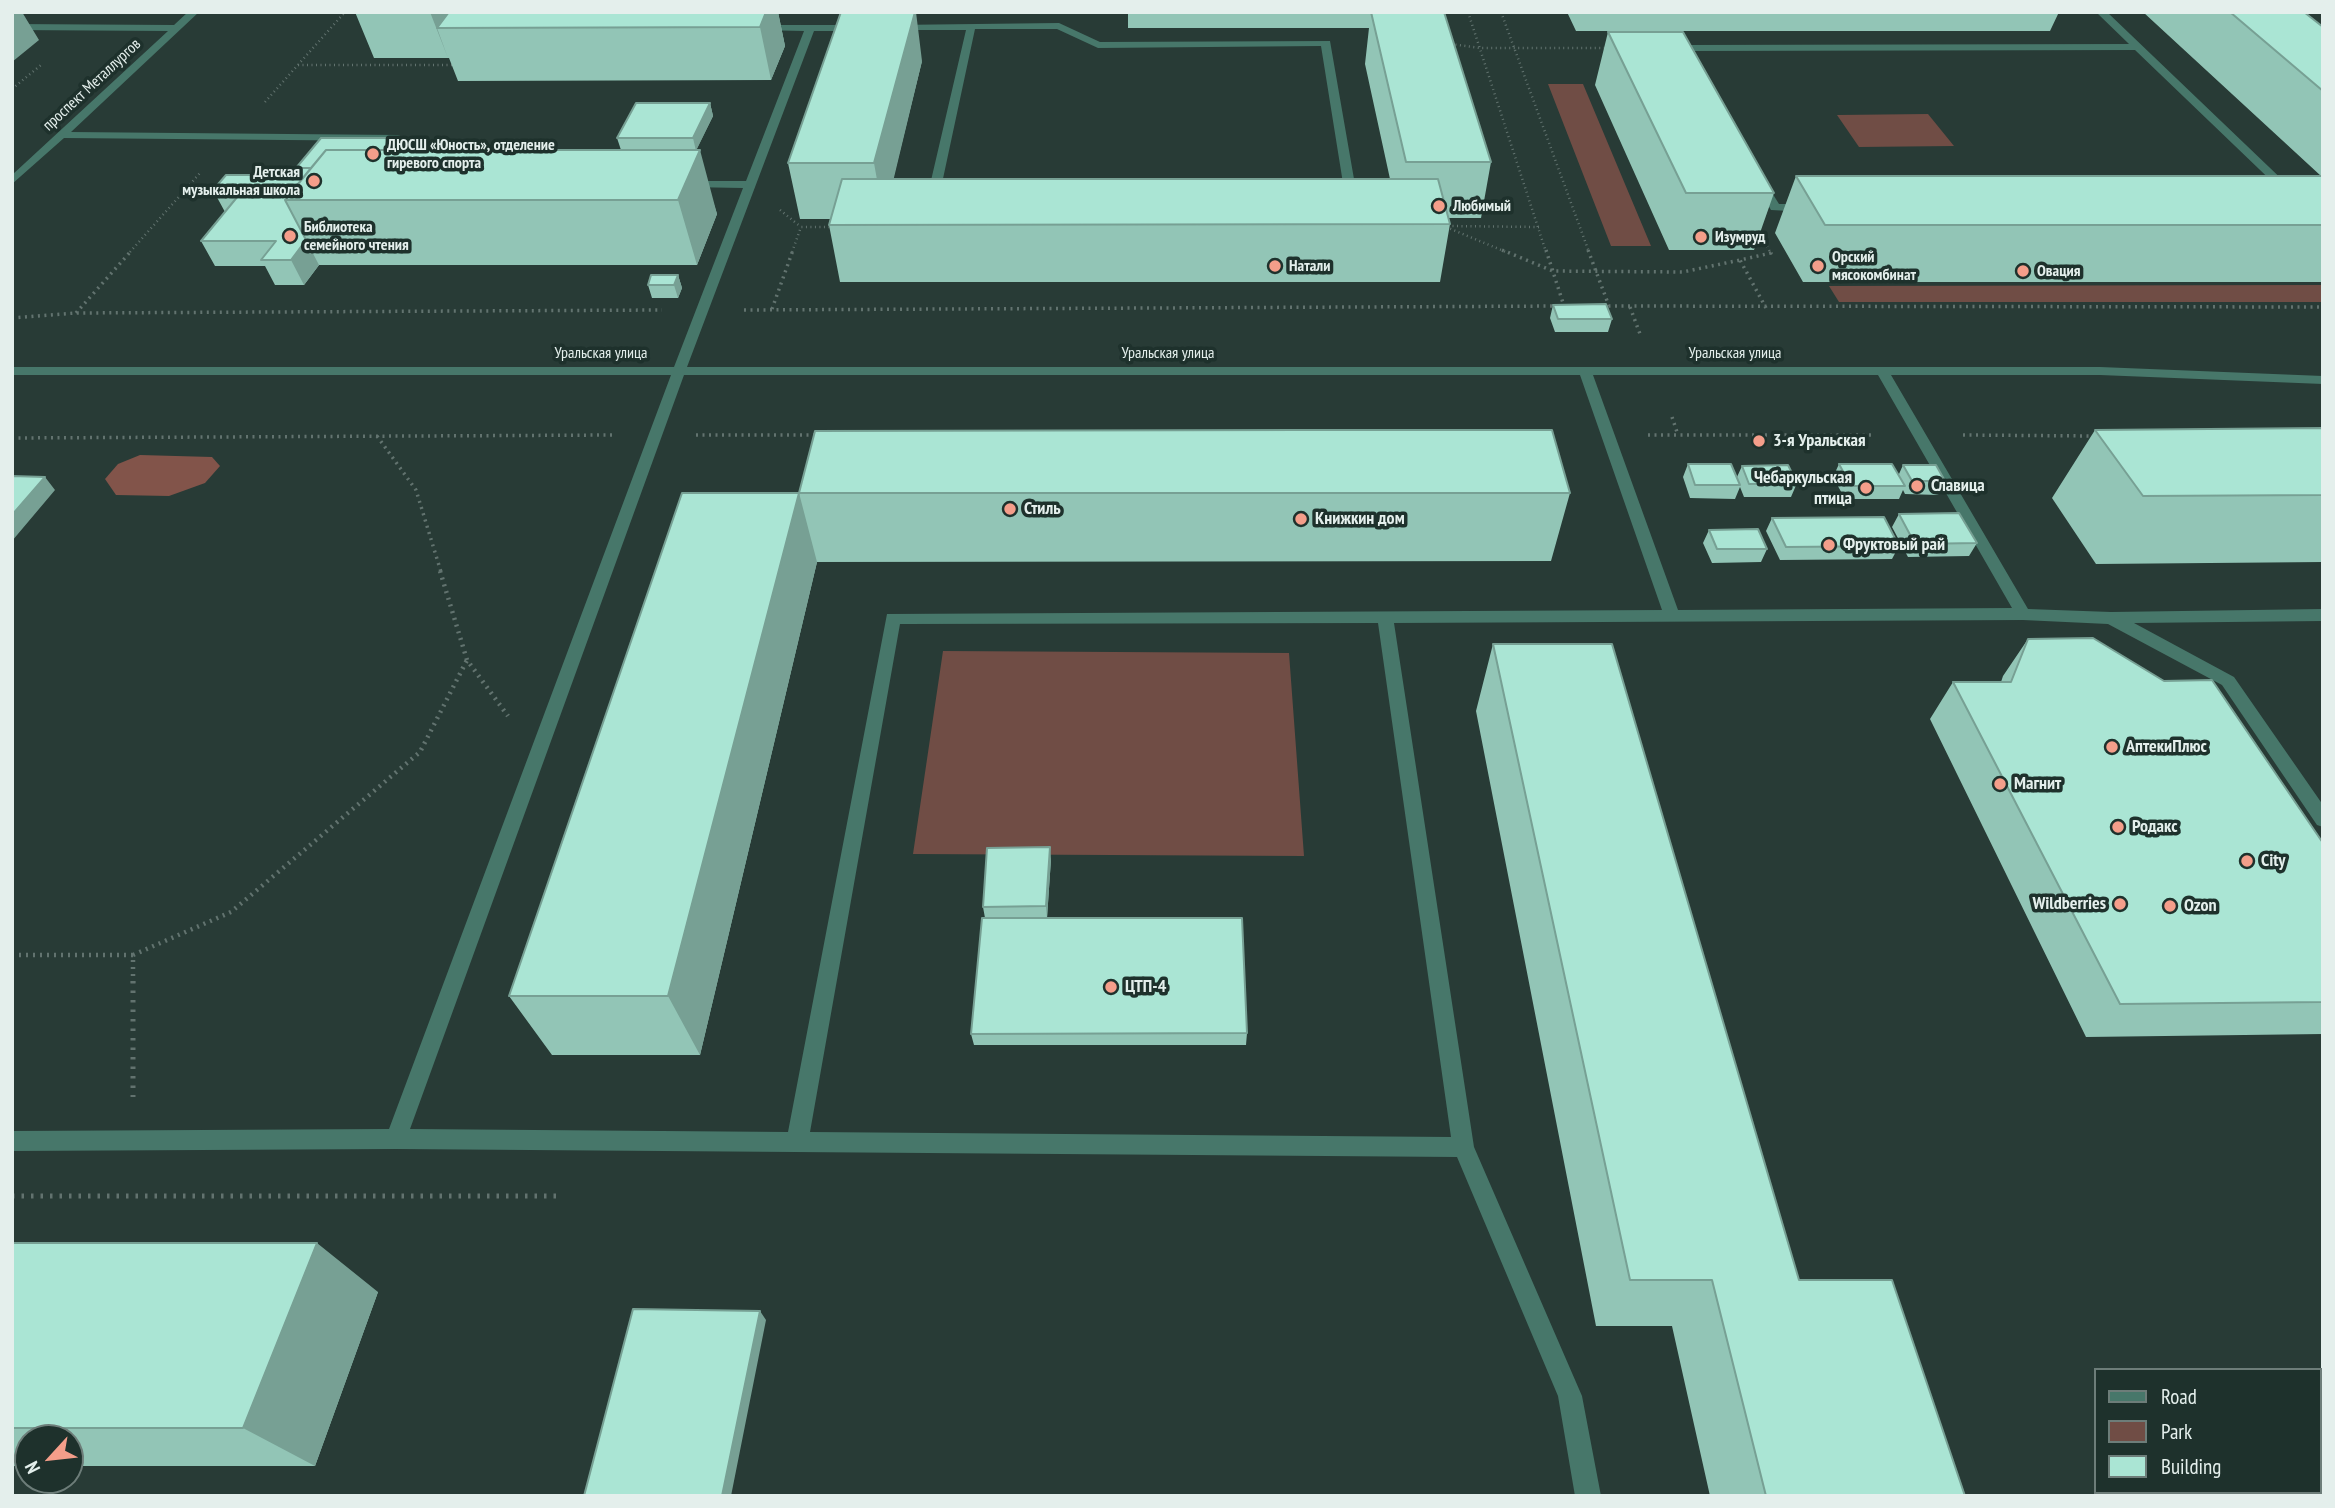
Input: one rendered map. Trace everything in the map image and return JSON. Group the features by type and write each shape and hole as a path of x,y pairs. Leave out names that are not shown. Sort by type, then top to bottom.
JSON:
{"street":[{"name":"проспект Металлургов","path":"12,181 194,12"},
{"path":"2101,12 2294,197"},
{"path":"743,28 771,24 810,28 864,28"},
{"path":"890,27 1059,26 1098,45 1326,43 1353,207 1340,207"},
{"path":"12,27 177,28"},
{"path":"944,208 930,208 971,27"},
{"path":"396,1139 655,435 810,28"},
{"path":"1698,71 1685,48 2137,47"},
{"path":"62,135 398,138 459,162"},
{"path":"1755,174 1775,208 1816,208"},
{"path":"669,183 750,185"},
{"path":"1585,370 1672,616"},
{"name":"Уральская улица","path":"12,371 2100,371 2323,380"},
{"path":"1882,371 2023,614"},
{"path":"797,1142 893,618 2023,614 2111,618 2323,615"},
{"path":"1385,617 1463,1147 1570,1396 1588,1496"},
{"path":"2111,618 2228,681 2323,820"},
{"path":"12,1141 396,1139 1463,1147"}],"path":[{"path":"1468,12 1564,306"},
{"path":"1501,12 1609,306"},
{"path":"1446,43 1480,48 1685,48"},
{"path":"298,65 457,65 463,57"},
{"path":"1539,227 1444,226 1553,271 1683,272 1770,253 1759,229 1775,208"},
{"path":"772,309 802,227 838,227"},
{"path":"1740,260 1766,308"},
{"path":"12,318 75,313 1575,306"},
{"path":"1598,306 2323,307"},
{"path":"1630,307 1641,338"},
{"path":"1672,417 1678,435"},
{"path":"12,438 823,435"},
{"path":"1607,435 2101,436"},
{"path":"377,436 416,490 467,660 537,756"},
{"path":"12,956 132,955 231,912 420,752 467,660"},
{"path":"106,1196 133,1140 132,955"},
{"path":"12,1196 562,1196"}],"green space":[{"path":"1548,84 1583,84 1651,246 1611,246"},
{"path":"1928,114 1954,146 1859,147 1837,115"},
{"path":"2323,285 2323,302 1839,302 1829,286"},
{"path":"943,651 1289,653 1304,856 913,854"}],"shaded area":[{"path":"140,455 212,457 220,466 205,483 169,496 116,495 105,479 118,464"}],"building":[{"path":"449,12 766,12 760,27 437,28"},
{"path":"841,12 915,12 874,163 788,163"},
{"path":"1371,12 1444,12 1491,162 1406,162"},
{"path":"2230,12 2304,12 2323,27 2323,91"},
{"path":"1608,32 1683,32 1774,193 1686,193"},
{"path":"636,103 710,103 693,138 617,138"},
{"path":"321,138 393,138 384,150 326,150 311,168 296,168"},
{"path":"326,150 700,150 678,200 285,200"},
{"path":"264,168 311,168 285,200 306,240 291,260 261,260 276,241 201,241 243,190 213,190 226,175 258,175"},
{"path":"1796,176 2323,176 2323,225 1825,225"},
{"path":"842,179 1438,179 1450,224 829,225"},
{"path":"651,275 678,275 674,285 648,285"},
{"path":"1606,304 1612,319 1558,319 1553,305"},
{"path":"2323,428 2323,495 2143,496 2095,430"},
{"path":"1552,430 1570,493 799,493 815,431"},
{"path":"1688,464 1731,464 1740,485 1695,485"},
{"path":"1839,464 1892,464 1905,486 1851,486"},
{"path":"1788,465 1797,483 1749,484 1742,466"},
{"path":"1903,465 1936,465 1945,481 1912,481"},
{"path":"12,476 45,477 12,515"},
{"path":"682,493 799,493 668,996 509,996"},
{"path":"1959,513 1977,543 1915,544 1899,514"},
{"path":"1884,517 1899,546 1786,547 1772,518"},
{"path":"1758,529 1767,549 1717,549 1709,530"},
{"name":"Родакс","path":"2093,638 2164,681 2212,680 2323,843 2323,1002 2120,1004 1953,682 2011,682 2028,639"},
{"path":"1493,644 1612,644 1799,1280 1892,1280 1965,1496 1766,1496 1712,1280 1630,1280"},
{"path":"1050,847 1046,906 983,907 987,848"},
{"name":"ЦТП-4","path":"982,918 1242,918 1247,1033 971,1034"},
{"path":"12,1243 317,1243 243,1428 84,1428 84,1424 14,1424 12,1428"},
{"path":"633,1309 760,1311 722,1496 584,1496"}],"place":[{"name":"ДЮСШ «Юность», отделение гиревого спорта","path":"373,154"},
{"name":"Детская музыкальная школа","path":"314,181"},
{"name":"Любимый","path":"1439,206"},
{"name":"Библиотека семейного чтения","path":"290,236"},
{"name":"Изумруд","path":"1701,237"},
{"name":"Натали","path":"1275,266"},
{"name":"Орский мясокомбинат","path":"1818,266"},
{"name":"Овация","path":"2023,271"},
{"name":"3-я Уральская","path":"1759,441"},
{"name":"Славица","path":"1917,486"},
{"name":"Чебаркульская птица","path":"1866,488"},
{"name":"Стиль","path":"1010,509"},
{"name":"Книжкин дом","path":"1301,519"},
{"name":"Фруктовый рай","path":"1829,545"},
{"name":"АптекиПлюс","path":"2112,747"},
{"name":"Магнит","path":"2000,784"},
{"name":"Родакс","path":"2118,827"},
{"name":"City","path":"2247,861"},
{"name":"Wildberries","path":"2120,904"},
{"name":"Ozon","path":"2170,906"},
{"name":"ЦТП-4","path":"1111,987"}]}
